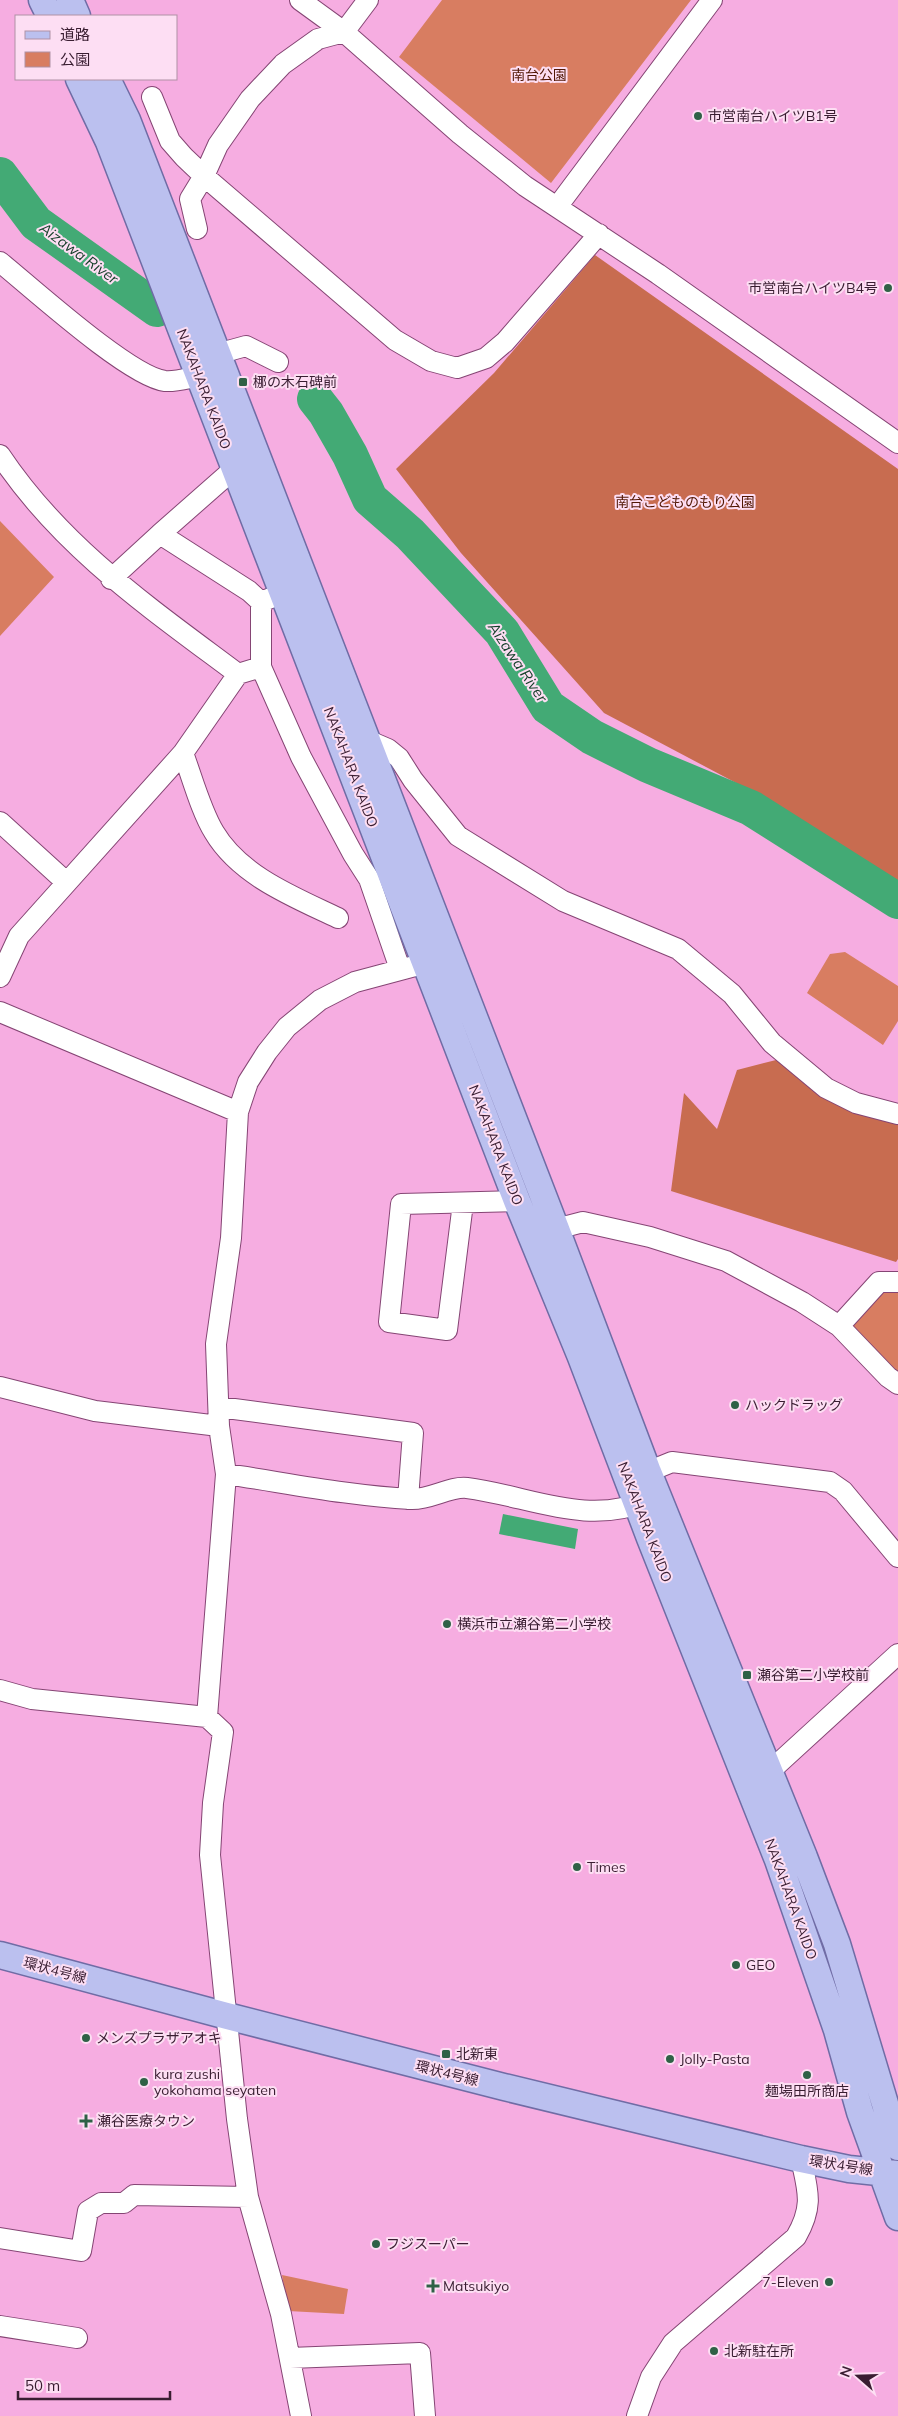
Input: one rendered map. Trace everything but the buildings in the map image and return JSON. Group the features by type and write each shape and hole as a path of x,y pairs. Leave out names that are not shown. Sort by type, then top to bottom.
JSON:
{"main road":[{"path":"42,0 50,15"},
{"path":"70,0 78,15"},
{"name":"NAKAHARA KAIDO","path":"79,80 109,142 235,468 272,597 354,742 556,1229 639,1476 838,2030 860,2112 890,2173 898,2217"},
{"name":"NAKAHARA KAIDO","path":"107,80 127,120 217,354 354,742 426,963 517,1201 639,1476"},
{"name":"NAKAHARA KAIDO","path":"648,1501 769,1772 837,1944 898,2147"},
{"name":"環状4号線","path":"0,1955 504,2087 801,2159 890,2173"}],"street":[{"path":"300,0 344,32 467,140 524,186 599,234 782,360 898,444"},
{"path":"197,229 190,199 204,176 218,145 250,100 283,64 318,39 344,32 368,0"},
{"path":"557,206 712,0"},
{"path":"152,97 170,141 204,176 395,340 431,361 457,368 486,358 505,342 599,234"},
{"path":"0,262 125,363 149,376 164,381 199,376"},
{"path":"217,354 246,346 278,362"},
{"path":"0,455 14,477 53,522 111,579 238,674"},
{"path":"111,579 235,468"},
{"path":"160,534 250,591 272,597 261,667 301,757 352,854 369,879 400,969"},
{"path":"0,977 19,936 183,753 238,674 261,667"},
{"path":"354,742 388,749 399,758 413,780 458,836 563,901 678,949 732,994 772,1043 826,1088 863,1105 898,1114"},
{"path":"183,753 213,831 234,858 279,889 338,918"},
{"path":"0,822 66,882"},
{"path":"207,1717 226,1474 219,1417 216,1344 232,1238 238,1112 248,1082 267,1052 287,1027 320,1000 355,982 426,963"},
{"path":"0,1012 238,1112"},
{"path":"463,1203 447,1330 389,1322 401,1204 517,1201"},
{"path":"556,1229 583,1222 650,1237 726,1261 802,1302 839,1326 888,1377 898,1384"},
{"path":"839,1326 879,1282 898,1282"},
{"path":"0,1388 95,1411 219,1417 413,1433 408,1499"},
{"path":"639,1476 672,1462 830,1482 843,1491 898,1557"},
{"path":"226,1474 424,1500 464,1488 580,1512 604,1512 648,1501"},
{"path":"769,1772 898,1654"},
{"path":"0,1690 32,1699 207,1717 223,1732 213,1803 210,1855 237,2119 248,2197 281,2314 301,2416"},
{"path":"637,2416 650,2377 673,2343 796,2237 806,2220 809,2197 801,2159"},
{"path":"0,2238 82,2251 88,2211 101,2202 124,2203 134,2195 248,2197"},
{"path":"0,2326 77,2338"},
{"path":"290,2358 420,2353 425,2416"}],"green space":[{"name":"南台公園","path":"442,0 691,0 551,183 399,57"},
{"name":"南台こどものもり公園","path":"595,255 898,469 898,901 860,880 740,785 604,713 461,553 396,469 494,373"},
{"path":"0,521 54,577 0,636"},
{"path":"845,952 898,986 898,1021 883,1045 807,993 830,954"},
{"path":"780,1059 898,1120 898,1259 896,1262 671,1191 684,1093 717,1129 737,1070"},
{"path":"898,1290 898,1376 850,1326 880,1292"},
{"path":"282,2275 348,2289 344,2314 288,2311"}],"shaded area":[{"path":"503,1514 578,1529 575,1549 499,1534"}],"waterway":[{"name":"Aizawa River","path":"0,175 36,223 157,309"},
{"name":"Aizawa River","path":"315,399 326,413 350,455 370,499 410,534 502,632 548,707 592,737 648,765 751,808 898,901"}],"place":[{"name":"市営南台ハイツB1号","path":"698,116"},
{"name":"市営南台ハイツB4号","path":"888,288"},
{"name":"梛の木石碑前","path":"243,382"},
{"name":"ハックドラッグ","path":"735,1405"},
{"name":"横浜市立瀬谷第二小学校","path":"447,1624"},
{"name":"瀬谷第二小学校前","path":"747,1675"},
{"name":"Times","path":"577,1867"},
{"name":"GEO","path":"736,1965"},
{"name":"メンズプラザアオキ","path":"86,2038"},
{"name":"北新東","path":"446,2054"},
{"name":"Jolly-Pasta","path":"670,2059"},
{"name":"麺場田所商店","path":"807,2075"},
{"name":"kura zushi yokohama seyaten","path":"144,2082"},
{"name":"瀬谷医療タウン","path":"86,2121"},
{"name":"フジスーパー","path":"376,2244"},
{"name":"7-Eleven","path":"829,2282"},
{"name":"Matsukiyo","path":"433,2286"},
{"name":"北新駐在所","path":"714,2351"}]}
